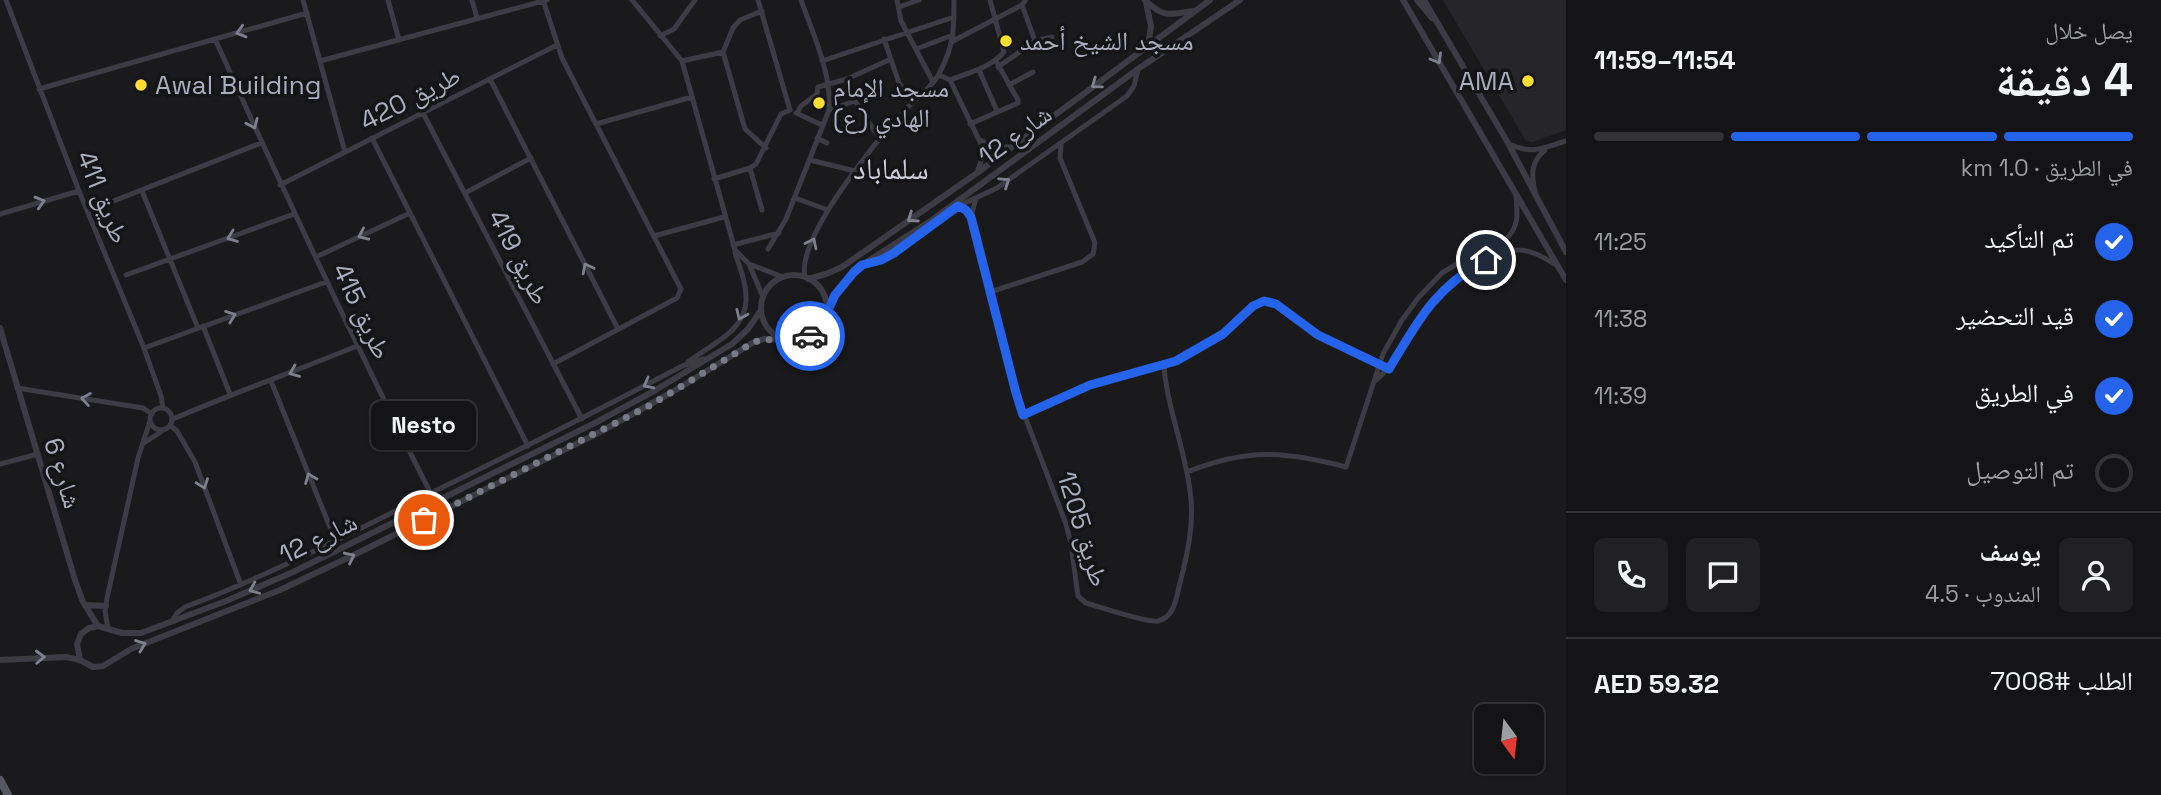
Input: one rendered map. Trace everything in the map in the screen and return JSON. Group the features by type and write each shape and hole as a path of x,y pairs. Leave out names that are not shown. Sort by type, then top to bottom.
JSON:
{"main road":[{"path":"0,780 8,795"}],"street":[{"name":"طريق 411","path":"6,0 79,191 144,348 163,408"},
{"path":"303,0 345,152"},
{"path":"388,0 399,40"},
{"path":"471,0 477,18"},
{"path":"320,61 545,0 557,45 681,289 677,298 553,364"},
{"path":"172,621 185,607 241,586 336,542 582,419 682,366 734,329 741,320 747,299 682,61 632,0"},
{"path":"671,48 674,29 695,0"},
{"path":"758,0 790,110"},
{"path":"768,249 779,233 795,198 829,110 830,98 822,61 801,0"},
{"path":"919,0 898,3 901,21 933,82"},
{"path":"806,278 803,267 805,256 828,210 879,138 939,75 953,38 954,0"},
{"path":"990,0 1004,51 997,64"},
{"path":"1145,0 1163,14 1195,11"},
{"path":"1145,0 1152,26 1147,47"},
{"name":"شارع 12","path":"806,278 842,267 977,173 1210,0"},
{"name":"شارع 12","path":"826,314 841,287 862,265 932,220 1138,69 1239,0"},
{"path":"1403,0 1566,280"},
{"path":"1417,0 1439,25"},
{"path":"1424,0 1508,144 1566,252"},
{"path":"916,49 953,38 996,20 1024,3 1035,41"},
{"path":"762,11 740,20 733,28 723,52 745,129 766,148"},
{"path":"39,89 307,13"},
{"path":"822,61 954,17"},
{"path":"660,36 674,29"},
{"path":"950,80 997,64 1035,41 1052,37"},
{"name":"طريق 415","path":"215,39 280,185 430,494"},
{"path":"884,39 899,83 912,102"},
{"name":"طريق 420","path":"280,185 557,45"},
{"path":"682,61 723,52"},
{"path":"797,113 801,106 817,94 818,86 847,79 891,59"},
{"path":"970,124 1018,103 997,64"},
{"path":"862,265 887,257 958,206 996,188 1061,144 1127,96 1134,86 1138,69"},
{"path":"979,70 997,111"},
{"path":"1009,85 1033,72"},
{"path":"939,75 950,80 970,124 982,142 994,147 1011,147"},
{"path":"490,79 618,329"},
{"path":"847,79 855,102 879,138"},
{"path":"596,124 692,97"},
{"path":"829,110 855,102"},
{"path":"714,178 750,169 757,164 782,114 790,110 822,125"},
{"name":"طريق 419","path":"423,113 582,419"},
{"path":"977,173 982,158 978,137"},
{"path":"372,138 528,446"},
{"path":"817,138 827,143"},
{"path":"1508,144 1524,151 1566,141"},
{"path":"88,211 261,142"},
{"path":"990,292 1082,262 1093,254 1093,238 1061,161 1061,144"},
{"path":"1535,194 1532,177 1534,162 1551,146"},
{"path":"1044,155 1055,156 1061,161"},
{"path":"465,193 531,158"},
{"path":"810,160 855,171"},
{"path":"750,169 762,210"},
{"path":"0,214 79,191"},
{"path":"142,191 230,394"},
{"path":"1187,472 1214,461 1266,453 1293,455 1346,467 1379,365 1402,320 1442,273 1507,238 1516,228 1516,192"},
{"path":"795,198 828,210"},
{"name":"طريق 1205","path":"976,198 971,217 990,292 1023,415 1063,514 1071,544 1076,591 1086,603 1150,621 1162,620 1171,613 1189,541 1192,508 1164,366"},
{"path":"958,206 966,210 971,217"},
{"path":"316,257 410,213"},
{"path":"126,275 294,214"},
{"path":"654,236 724,217"},
{"path":"734,248 779,233"},
{"path":"734,248 749,264 762,297 761,310 767,327 781,339 798,341 807,338 821,326 826,314 826,303 823,293 816,285 806,278 796,275 782,277 749,264"},
{"path":"1375,382 1389,369 1424,311 1465,271 1512,250 1540,256 1558,266"},
{"path":"762,297 767,289 782,277"},
{"path":"144,348 326,282"},
{"path":"1023,415 1090,385 1164,366 1213,340 1253,306 1264,301 1276,304 1318,335 1389,369"},
{"name":"شارع 12","path":"99,626 135,634 226,601 302,568 593,424 710,358 741,337 761,310"},
{"name":"شارع 6","path":"0,328 70,567 85,605 99,626"},
{"name":"شارع 12","path":"0,660 52,657 80,660 90,666 103,666 131,649 311,576 598,433 754,342 781,339"},
{"path":"173,419 230,394 271,381 357,346"},
{"path":"682,366 710,358"},
{"path":"271,381 336,542"},
{"path":"17,388 143,408 152,414"},
{"path":"108,629 106,606 142,445 149,421 157,409 163,408 171,413 171,426 142,445"},
{"path":"149,421 156,430 164,431"},
{"path":"171,426 182,437 195,462 241,586"},
{"path":"0,464 38,454"},
{"path":"85,605 106,606"},
{"path":"80,660 78,639 85,630 99,626"}],"shaded area":[{"name":"AMA","path":"1443,0 1566,0 1566,130 1533,142 1526,141"}],"way so far":[{"path":"424,520 649,406 754,342 774,338 798,341 810,336"}],"place":[{"name":"مسجد الشيخ أحمد","path":"1006,41"},
{"name":"AMA","path":"1528,81"},
{"name":"Awal Building","path":"141,85"},
{"name":"مسجد الإمام الهادي (ع)","path":"819,103"},
{"name":"Nesto","path":"424,520"}],"district":[{"name":"سلماباد","path":"891,168"}],"route":[{"path":"810,336 821,326 835,295 854,272 862,265 894,253 958,206 966,210 971,217 1023,415 1090,385 1176,361 1223,334 1253,306 1264,301 1276,304 1318,335 1389,369 1424,311 1435,298 1465,271 1486,260"}]}
